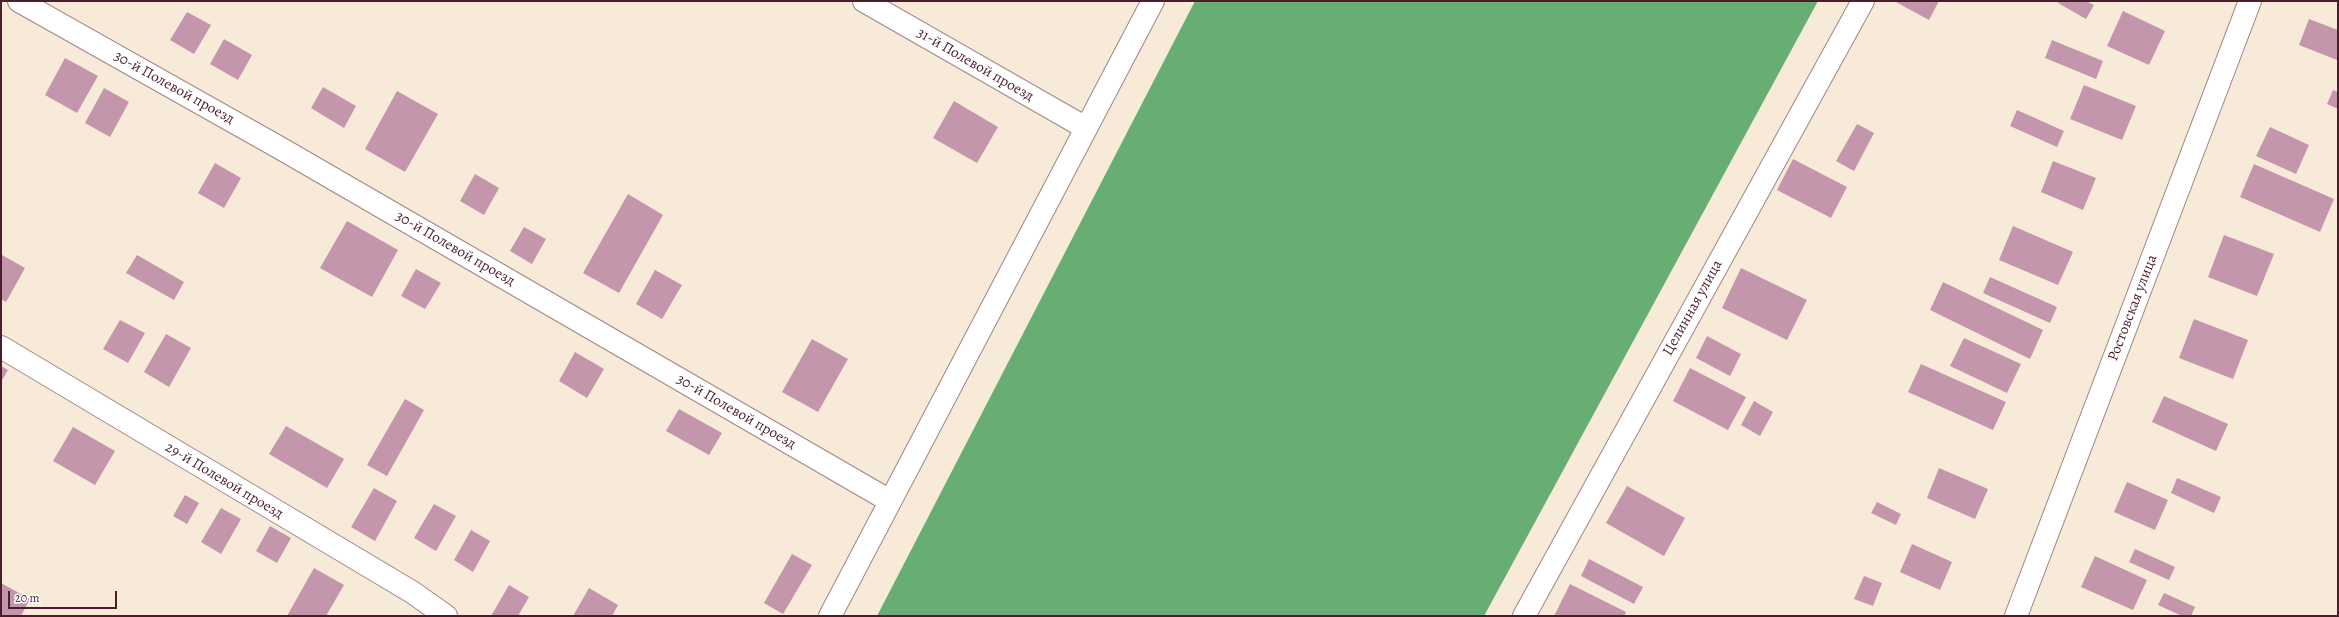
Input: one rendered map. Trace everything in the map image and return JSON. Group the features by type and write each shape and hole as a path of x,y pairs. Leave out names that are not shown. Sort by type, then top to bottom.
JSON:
{"street":[{"name":"30-й Полевой проезд","path":"19,1 280,148 890,501"},
{"name":"31-й Полевой проезд","path":"864,1 1086,128"},
{"path":"830,616 1153,1"},
{"name":"Целинная улица","path":"1524,616 1863,1"},
{"name":"Ростовская улица","path":"2016,616 2250,1"},
{"name":"29-й Полевой проезд","path":"1,347 412,592 446,616"}],"green space":[{"path":"1195,1 1818,1 1484,616 877,616"}],"building":[{"path":"1894,1 1939,1 1929,20"},
{"path":"2059,1 2086,1 2094,5 2086,19 2058,3"},
{"path":"2123,11 2165,31 2149,65 2107,46"},
{"path":"187,12 211,25 194,54 170,40"},
{"path":"2309,19 2338,30 2337,60 2299,45"},
{"path":"224,39 252,55 238,80 210,64"},
{"path":"2052,40 2103,61 2096,79 2045,58"},
{"path":"65,58 98,76 77,113 45,95"},
{"path":"2084,85 2136,106 2122,140 2070,119"},
{"path":"323,87 356,106 344,128 311,108"},
{"path":"104,88 129,102 110,137 85,123"},
{"path":"2333,90 2338,92 2338,109 2327,104"},
{"path":"397,91 438,114 405,172 365,149"},
{"path":"954,101 998,127 977,163 933,138"},
{"path":"2017,110 2064,131 2057,147 2010,126"},
{"path":"1857,124 1874,133 1854,171 1836,161"},
{"path":"2270,127 2309,145 2296,174 2256,156"},
{"path":"1793,159 1847,187 1831,218 1777,190"},
{"path":"2053,161 2096,178 2083,210 2041,192"},
{"path":"215,163 241,178 224,208 198,193"},
{"path":"2254,164 2334,199 2320,232 2240,197"},
{"path":"475,174 499,188 484,215 460,201"},
{"path":"628,194 663,215 619,293 583,273"},
{"path":"347,221 398,250 372,297 320,268"},
{"path":"2013,226 2073,252 2058,285 1999,260"},
{"path":"524,227 546,239 532,264 510,251"},
{"path":"2224,235 2274,254 2257,296 2208,277"},
{"path":"2,255 25,268 6,302 1,299"},
{"path":"137,255 184,282 174,300 126,273"},
{"path":"1741,268 1807,300 1787,340 1722,308"},
{"path":"416,269 441,283 425,309 401,296"},
{"path":"655,270 682,285 662,319 636,304"},
{"path":"1990,277 2057,307 2050,323 1983,293"},
{"path":"1943,282 2043,330 2030,359 1930,310"},
{"path":"2194,319 2248,340 2233,379 2179,358"},
{"path":"120,320 145,333 128,363 103,349"},
{"path":"166,334 191,348 169,387 144,372"},
{"path":"1707,336 1741,354 1730,376 1696,358"},
{"path":"1964,338 2021,364 2007,393 1950,366"},
{"path":"812,339 848,359 818,412 782,392"},
{"path":"575,352 604,369 587,398 559,381"},
{"path":"1921,364 2006,402 1993,430 1908,392"},
{"path":"1,366 8,370 1,382"},
{"path":"1690,368 1746,397 1728,430 1673,401"},
{"path":"2164,396 2228,424 2216,451 2152,422"},
{"path":"405,399 424,410 387,476 367,465"},
{"path":"1754,401 1773,412 1760,436 1741,425"},
{"path":"679,409 722,433 709,455 666,431"},
{"path":"286,426 344,459 327,488 269,454"},
{"path":"73,427 115,451 95,485 53,461"},
{"path":"1939,468 1988,489 1975,519 1927,498"},
{"path":"2177,478 2221,497 2214,513 2171,493"},
{"path":"2127,482 2168,500 2155,530 2114,512"},
{"path":"1627,486 1685,518 1664,556 1606,523"},
{"path":"374,488 397,501 375,541 351,527"},
{"path":"185,495 199,503 187,524 173,516"},
{"path":"1877,502 1901,514 1896,525 1871,513"},
{"path":"434,504 456,516 436,551 414,538"},
{"path":"221,508 241,519 221,554 201,542"},
{"path":"270,526 291,538 277,563 256,551"},
{"path":"471,530 490,541 473,572 454,560"},
{"path":"1912,544 1952,562 1940,590 1900,572"},
{"path":"2135,549 2175,567 2169,580 2129,562"},
{"path":"792,554 812,565 783,614 764,603"},
{"path":"2095,556 2147,580 2133,610 2081,587"},
{"path":"1589,559 1643,587 1634,604 1581,576"},
{"path":"314,568 344,585 326,616 287,616"},
{"path":"1864,576 1882,583 1873,606 1854,599"},
{"path":"1,583 30,599 21,616 1,616"},
{"path":"1570,584 1626,612 1624,616 1554,616"},
{"path":"509,585 529,597 518,616 491,616"},
{"path":"589,588 618,605 612,616 573,616"},
{"path":"2164,593 2195,607 2191,616 2182,616 2158,605"}]}
